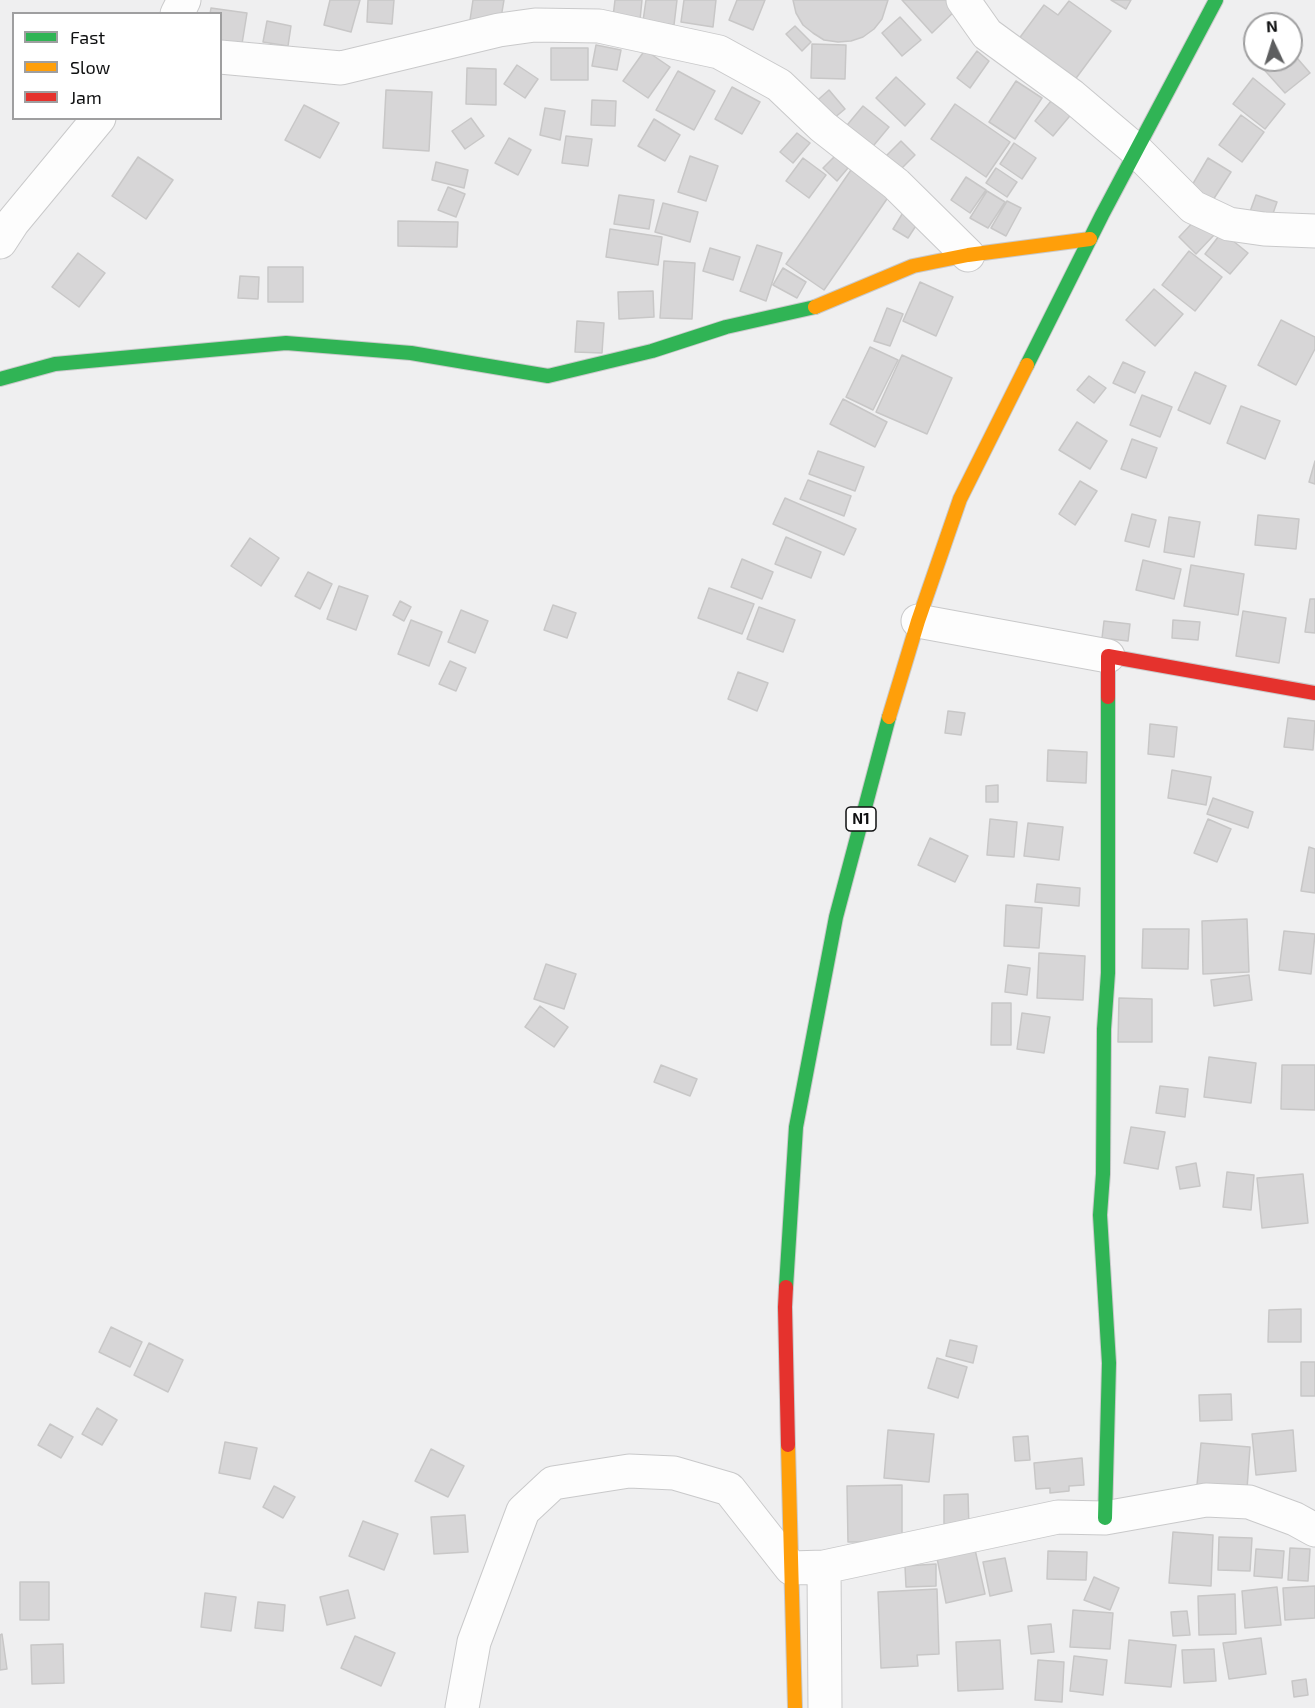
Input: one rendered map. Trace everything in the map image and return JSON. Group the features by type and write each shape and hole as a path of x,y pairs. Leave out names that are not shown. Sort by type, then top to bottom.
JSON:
{"main road":[{"name":"N1","path":"795,1708 785,1307 796,1127 836,917 878,752 918,621 960,499 1090,240 1216,0"},
{"path":"0,379 55,364 286,343 411,353 548,376 652,351 726,327 823,305 913,266 968,255 1090,240"},
{"path":"1105,1518 1109,1363 1100,1215 1103,1174 1104,1029 1108,973 1108,656 1315,693"}],"street":[{"path":"963,0 987,34 1072,96 1137,151 1193,207 1229,224 1264,229 1315,231"},
{"path":"222,57 341,68 499,30 535,25 599,26 719,52 779,85 823,127 896,184 968,255"},
{"path":"0,242 13,222 97,120"},
{"path":"918,621 1108,656"},
{"path":"462,1708 474,1642 523,1511 554,1483 628,1471 674,1473 729,1489 791,1568 824,1567 1058,1517 1105,1518 1206,1500 1249,1502 1295,1519 1315,1530"},
{"path":"824,1567 825,1708"}],"building":[{"path":"330,0 360,0 351,32 324,25"},
{"path":"368,0 394,0 392,24 367,22"},
{"path":"473,0 504,0 500,24 470,20"},
{"path":"615,0 642,0 640,20 613,17"},
{"path":"646,0 677,0 674,25 643,21"},
{"path":"684,0 716,0 713,27 681,22"},
{"path":"737,0 765,0 753,30 729,20"},
{"path":"793,0 888,0 882,19 874,29 863,37 838,42 824,40 803,25 796,13"},
{"path":"902,0 953,0 959,7 932,33"},
{"path":"1111,0 1131,0 1126,9"},
{"path":"1069,1 1111,31 1074,81 1018,40 1044,5 1058,15"},
{"path":"211,8 247,13 241,50 222,47 222,12 210,12"},
{"path":"900,17 921,40 902,56 882,33"},
{"path":"267,21 291,26 288,46 263,42"},
{"path":"795,26 811,42 802,51 786,34"},
{"path":"812,44 846,45 845,79 811,78"},
{"path":"596,45 621,50 617,70 592,66"},
{"path":"551,48 588,48 588,80 551,80"},
{"path":"645,50 670,67 648,98 623,81"},
{"path":"977,51 989,61 970,88 957,78"},
{"path":"517,65 538,79 525,98 504,84"},
{"path":"1303,65 1310,73 1285,93 1266,72 1303,72"},
{"path":"467,68 496,69 496,105 466,104"},
{"path":"678,71 715,91 694,130 656,110"},
{"path":"896,77 925,104 905,126 876,98"},
{"path":"1253,78 1285,104 1265,129 1233,104"},
{"path":"1016,81 1042,98 1015,139 989,122"},
{"path":"732,87 760,102 742,134 715,119"},
{"path":"386,90 432,92 429,151 383,148"},
{"path":"829,90 845,109 827,124 811,106"},
{"path":"1055,96 1074,111 1053,136 1035,121"},
{"path":"592,100 616,101 615,126 591,125"},
{"path":"955,104 1010,142 986,177 931,139"},
{"path":"304,105 339,123 320,158 285,140"},
{"path":"863,106 889,127 869,151 843,130"},
{"path":"545,108 565,111 560,140 540,135"},
{"path":"1241,115 1264,132 1242,162 1219,145"},
{"path":"471,118 484,136 465,149 452,131"},
{"path":"654,119 680,135 665,161 638,146"},
{"path":"797,133 810,143 793,163 780,152"},
{"path":"566,136 592,139 588,166 562,163"},
{"path":"509,138 531,150 518,175 495,163"},
{"path":"901,141 915,155 899,171 885,157"},
{"path":"1014,143 1036,158 1022,179 1000,164"},
{"path":"690,156 718,166 706,201 678,192"},
{"path":"835,156 848,168 837,181 823,168"},
{"path":"138,157 173,180 146,219 112,196"},
{"path":"803,158 826,175 809,198 786,181"},
{"path":"1208,158 1231,172 1213,200 1191,187"},
{"path":"436,162 468,170 464,188 432,180"},
{"path":"996,168 1017,182 1007,197 986,183"},
{"path":"851,170 889,196 824,290 786,264"},
{"path":"966,177 986,190 970,213 951,200"},
{"path":"448,187 465,194 456,217 438,210"},
{"path":"987,191 1005,202 988,228 970,218"},
{"path":"619,195 654,200 649,229 614,224"},
{"path":"1256,195 1277,202 1268,228 1247,220"},
{"path":"1007,201 1021,208 1006,236 991,228"},
{"path":"663,203 698,212 690,242 655,232"},
{"path":"904,211 919,221 908,238 893,229"},
{"path":"1199,216 1216,233 1196,254 1179,237"},
{"path":"398,221 458,222 457,247 398,246"},
{"path":"610,229 662,237 658,265 606,257"},
{"path":"1222,232 1248,253 1230,274 1205,254"},
{"path":"757,245 782,253 766,301 740,291"},
{"path":"710,248 740,257 733,280 703,271"},
{"path":"1189,251 1222,277 1195,311 1162,285"},
{"path":"78,253 105,273 79,307 52,287"},
{"path":"664,261 695,263 692,319 660,318"},
{"path":"268,267 303,267 303,302 268,302"},
{"path":"783,268 806,282 797,298 773,285"},
{"path":"240,276 259,277 258,299 238,298"},
{"path":"920,282 953,297 936,336 903,321"},
{"path":"1154,289 1183,314 1155,346 1126,320"},
{"path":"653,291 654,317 619,319 618,292"},
{"path":"887,308 903,314 890,346 874,341"},
{"path":"1281,320 1315,337 1315,349 1296,385 1258,365"},
{"path":"577,321 604,323 602,353 575,352"},
{"path":"870,347 898,360 873,410 846,397"},
{"path":"902,355 952,378 927,434 876,412"},
{"path":"1123,362 1145,372 1135,393 1113,383"},
{"path":"1195,372 1226,386 1210,424 1178,410"},
{"path":"1089,376 1106,388 1094,403 1077,390"},
{"path":"1142,395 1172,407 1160,437 1130,425"},
{"path":"843,399 887,422 875,447 830,424"},
{"path":"1241,406 1280,421 1265,459 1227,443"},
{"path":"1077,422 1107,441 1090,469 1059,450"},
{"path":"1132,439 1157,448 1146,478 1121,469"},
{"path":"818,451 864,467 855,491 809,474"},
{"path":"1315,461 1315,484 1309,482"},
{"path":"808,480 851,496 844,516 800,499"},
{"path":"1080,481 1097,491 1075,525 1059,514"},
{"path":"785,498 856,529 844,555 773,524"},
{"path":"1132,514 1156,520 1149,547 1125,541"},
{"path":"1258,515 1299,519 1296,549 1255,545"},
{"path":"1169,517 1200,522 1194,557 1164,552"},
{"path":"786,537 821,552 811,578 775,564"},
{"path":"250,538 279,558 261,586 231,566"},
{"path":"742,559 773,572 762,599 731,587"},
{"path":"1143,560 1181,569 1174,599 1136,590"},
{"path":"1191,565 1244,574 1238,615 1184,606"},
{"path":"308,572 332,584 320,609 295,596"},
{"path":"339,586 368,596 356,630 327,619"},
{"path":"709,588 754,604 742,634 698,618"},
{"path":"1310,599 1315,599 1315,633 1305,632"},
{"path":"400,601 411,607 404,621 393,615"},
{"path":"553,605 576,613 567,638 544,630"},
{"path":"759,607 795,620 783,652 747,639"},
{"path":"461,610 488,621 475,653 448,642"},
{"path":"1243,611 1286,618 1279,663 1236,656"},
{"path":"411,620 442,632 429,666 398,654"},
{"path":"1173,620 1200,622 1198,640 1172,638"},
{"path":"1104,621 1130,624 1128,641 1102,638"},
{"path":"450,661 466,668 456,691 439,684"},
{"path":"738,672 768,683 757,711 728,699"},
{"path":"948,711 965,713 961,735 945,733"},
{"path":"1288,718 1315,721 1313,750 1284,747"},
{"path":"1150,724 1177,727 1174,757 1148,754"},
{"path":"1048,750 1087,752 1086,783 1047,781"},
{"path":"1172,770 1211,777 1206,805 1168,798"},
{"path":"998,785 998,802 986,802 986,786"},
{"path":"1213,798 1253,812 1248,828 1207,814"},
{"path":"990,819 1017,822 1014,857 987,855"},
{"path":"1208,819 1231,829 1217,862 1194,853"},
{"path":"1028,823 1063,827 1059,860 1024,856"},
{"path":"930,838 968,856 955,882 918,865"},
{"path":"1309,847 1315,849 1315,893 1301,891"},
{"path":"1037,884 1080,888 1079,906 1035,902"},
{"path":"1006,905 1042,908 1039,948 1004,946"},
{"path":"1247,919 1249,972 1203,974 1202,921"},
{"path":"1143,929 1189,929 1188,969 1142,968"},
{"path":"1284,931 1315,934 1311,974 1279,970"},
{"path":"1039,953 1085,956 1083,1000 1037,998"},
{"path":"546,964 576,974 564,1009 534,999"},
{"path":"1008,965 1030,968 1027,995 1005,992"},
{"path":"1249,975 1252,1000 1214,1006 1211,980"},
{"path":"1119,998 1152,999 1152,1042 1118,1042"},
{"path":"992,1003 1011,1003 1011,1045 991,1045"},
{"path":"540,1006 568,1027 554,1047 525,1027"},
{"path":"1022,1013 1050,1017 1044,1053 1017,1049"},
{"path":"1209,1057 1256,1063 1251,1103 1204,1097"},
{"path":"661,1065 697,1079 690,1096 654,1082"},
{"path":"1282,1065 1315,1065 1315,1110 1281,1109"},
{"path":"1160,1086 1188,1089 1185,1117 1156,1113"},
{"path":"1131,1127 1165,1132 1158,1169 1124,1163"},
{"path":"1196,1163 1200,1186 1180,1189 1176,1167"},
{"path":"1227,1172 1254,1175 1251,1210 1223,1207"},
{"path":"1303,1174 1308,1223 1262,1228 1257,1178"},
{"path":"1301,1309 1301,1342 1268,1342 1269,1310"},
{"path":"111,1327 142,1342 130,1367 99,1352"},
{"path":"950,1340 977,1346 973,1363 946,1356"},
{"path":"149,1343 183,1360 168,1392 134,1375"},
{"path":"937,1358 967,1367 958,1398 928,1388"},
{"path":"1301,1362 1315,1362 1315,1396 1301,1396"},
{"path":"1231,1394 1232,1420 1200,1421 1199,1395"},
{"path":"97,1408 117,1420 102,1445 82,1434"},
{"path":"50,1424 73,1437 61,1458 38,1445"},
{"path":"888,1430 934,1434 929,1482 884,1478"},
{"path":"1293,1430 1296,1471 1256,1475 1252,1434"},
{"path":"1028,1436 1030,1460 1015,1461 1013,1437"},
{"path":"225,1442 257,1448 250,1479 219,1473"},
{"path":"1201,1443 1250,1447 1247,1489 1197,1485"},
{"path":"431,1449 464,1466 448,1497 415,1481"},
{"path":"1082,1458 1084,1485 1069,1486 1069,1491 1050,1493 1050,1488 1036,1489 1034,1463"},
{"path":"902,1485 902,1548 882,1542 848,1542 847,1486"},
{"path":"274,1486 295,1497 283,1518 263,1507"},
{"path":"968,1494 969,1529 944,1529 944,1495"},
{"path":"465,1515 468,1552 434,1554 431,1517"},
{"path":"363,1521 398,1534 384,1570 349,1556"},
{"path":"1173,1532 1213,1535 1211,1586 1169,1583"},
{"path":"1219,1537 1252,1538 1250,1571 1218,1570"},
{"path":"974,1545 985,1594 946,1603 936,1553"},
{"path":"1290,1548 1310,1549 1308,1581 1288,1580"},
{"path":"1256,1549 1284,1551 1282,1578 1254,1576"},
{"path":"1048,1551 1087,1552 1086,1580 1047,1579"},
{"path":"1005,1558 1012,1591 990,1596 983,1562"},
{"path":"936,1564 936,1586 906,1587 905,1566"},
{"path":"1094,1577 1119,1588 1110,1610 1084,1600"},
{"path":"20,1582 49,1582 49,1620 20,1620"},
{"path":"1315,1586 1315,1618 1285,1620 1283,1588"},
{"path":"1277,1587 1281,1625 1245,1628 1242,1591"},
{"path":"937,1589 939,1654 917,1655 918,1666 881,1668 878,1592"},
{"path":"348,1590 355,1618 327,1625 320,1597"},
{"path":"205,1593 236,1597 231,1631 201,1627"},
{"path":"1235,1594 1236,1634 1199,1635 1198,1596"},
{"path":"258,1602 285,1605 283,1631 255,1628"},
{"path":"1073,1610 1113,1613 1110,1649 1070,1647"},
{"path":"1187,1611 1190,1635 1173,1636 1171,1612"},
{"path":"1051,1624 1054,1652 1031,1654 1028,1626"},
{"path":"2,1634 7,1669 0,1670 0,1635"},
{"path":"355,1636 395,1653 381,1686 341,1668"},
{"path":"1261,1638 1266,1674 1229,1679 1223,1643"},
{"path":"1000,1640 1003,1689 958,1691 956,1642"},
{"path":"1129,1640 1176,1645 1171,1687 1125,1683"},
{"path":"63,1644 64,1683 32,1684 31,1645"},
{"path":"1214,1649 1216,1681 1184,1683 1182,1650"},
{"path":"1074,1656 1107,1660 1103,1695 1070,1691"},
{"path":"1038,1660 1064,1662 1062,1702 1035,1700"},
{"path":"1306,1679 1308,1695 1294,1697 1292,1681"}],"traffic: fast":[{"path":"1027,365 1102,215 1216,0"},
{"path":"0,379 55,364 286,343 411,353 548,376 652,351 726,327 815,307"},
{"path":"1105,1518 1109,1363 1100,1215 1103,1174 1104,1029 1108,973 1108,697"},
{"path":"786,1287 796,1127 836,917 889,717"}],"traffic: slow":[{"path":"815,307 913,266 968,255 1090,239"},
{"path":"889,717 918,621 960,499 1027,365"},
{"path":"788,1445 795,1708"}],"traffic: jam":[{"path":"1108,697 1108,656 1315,693"},
{"path":"786,1287 788,1445"}]}
